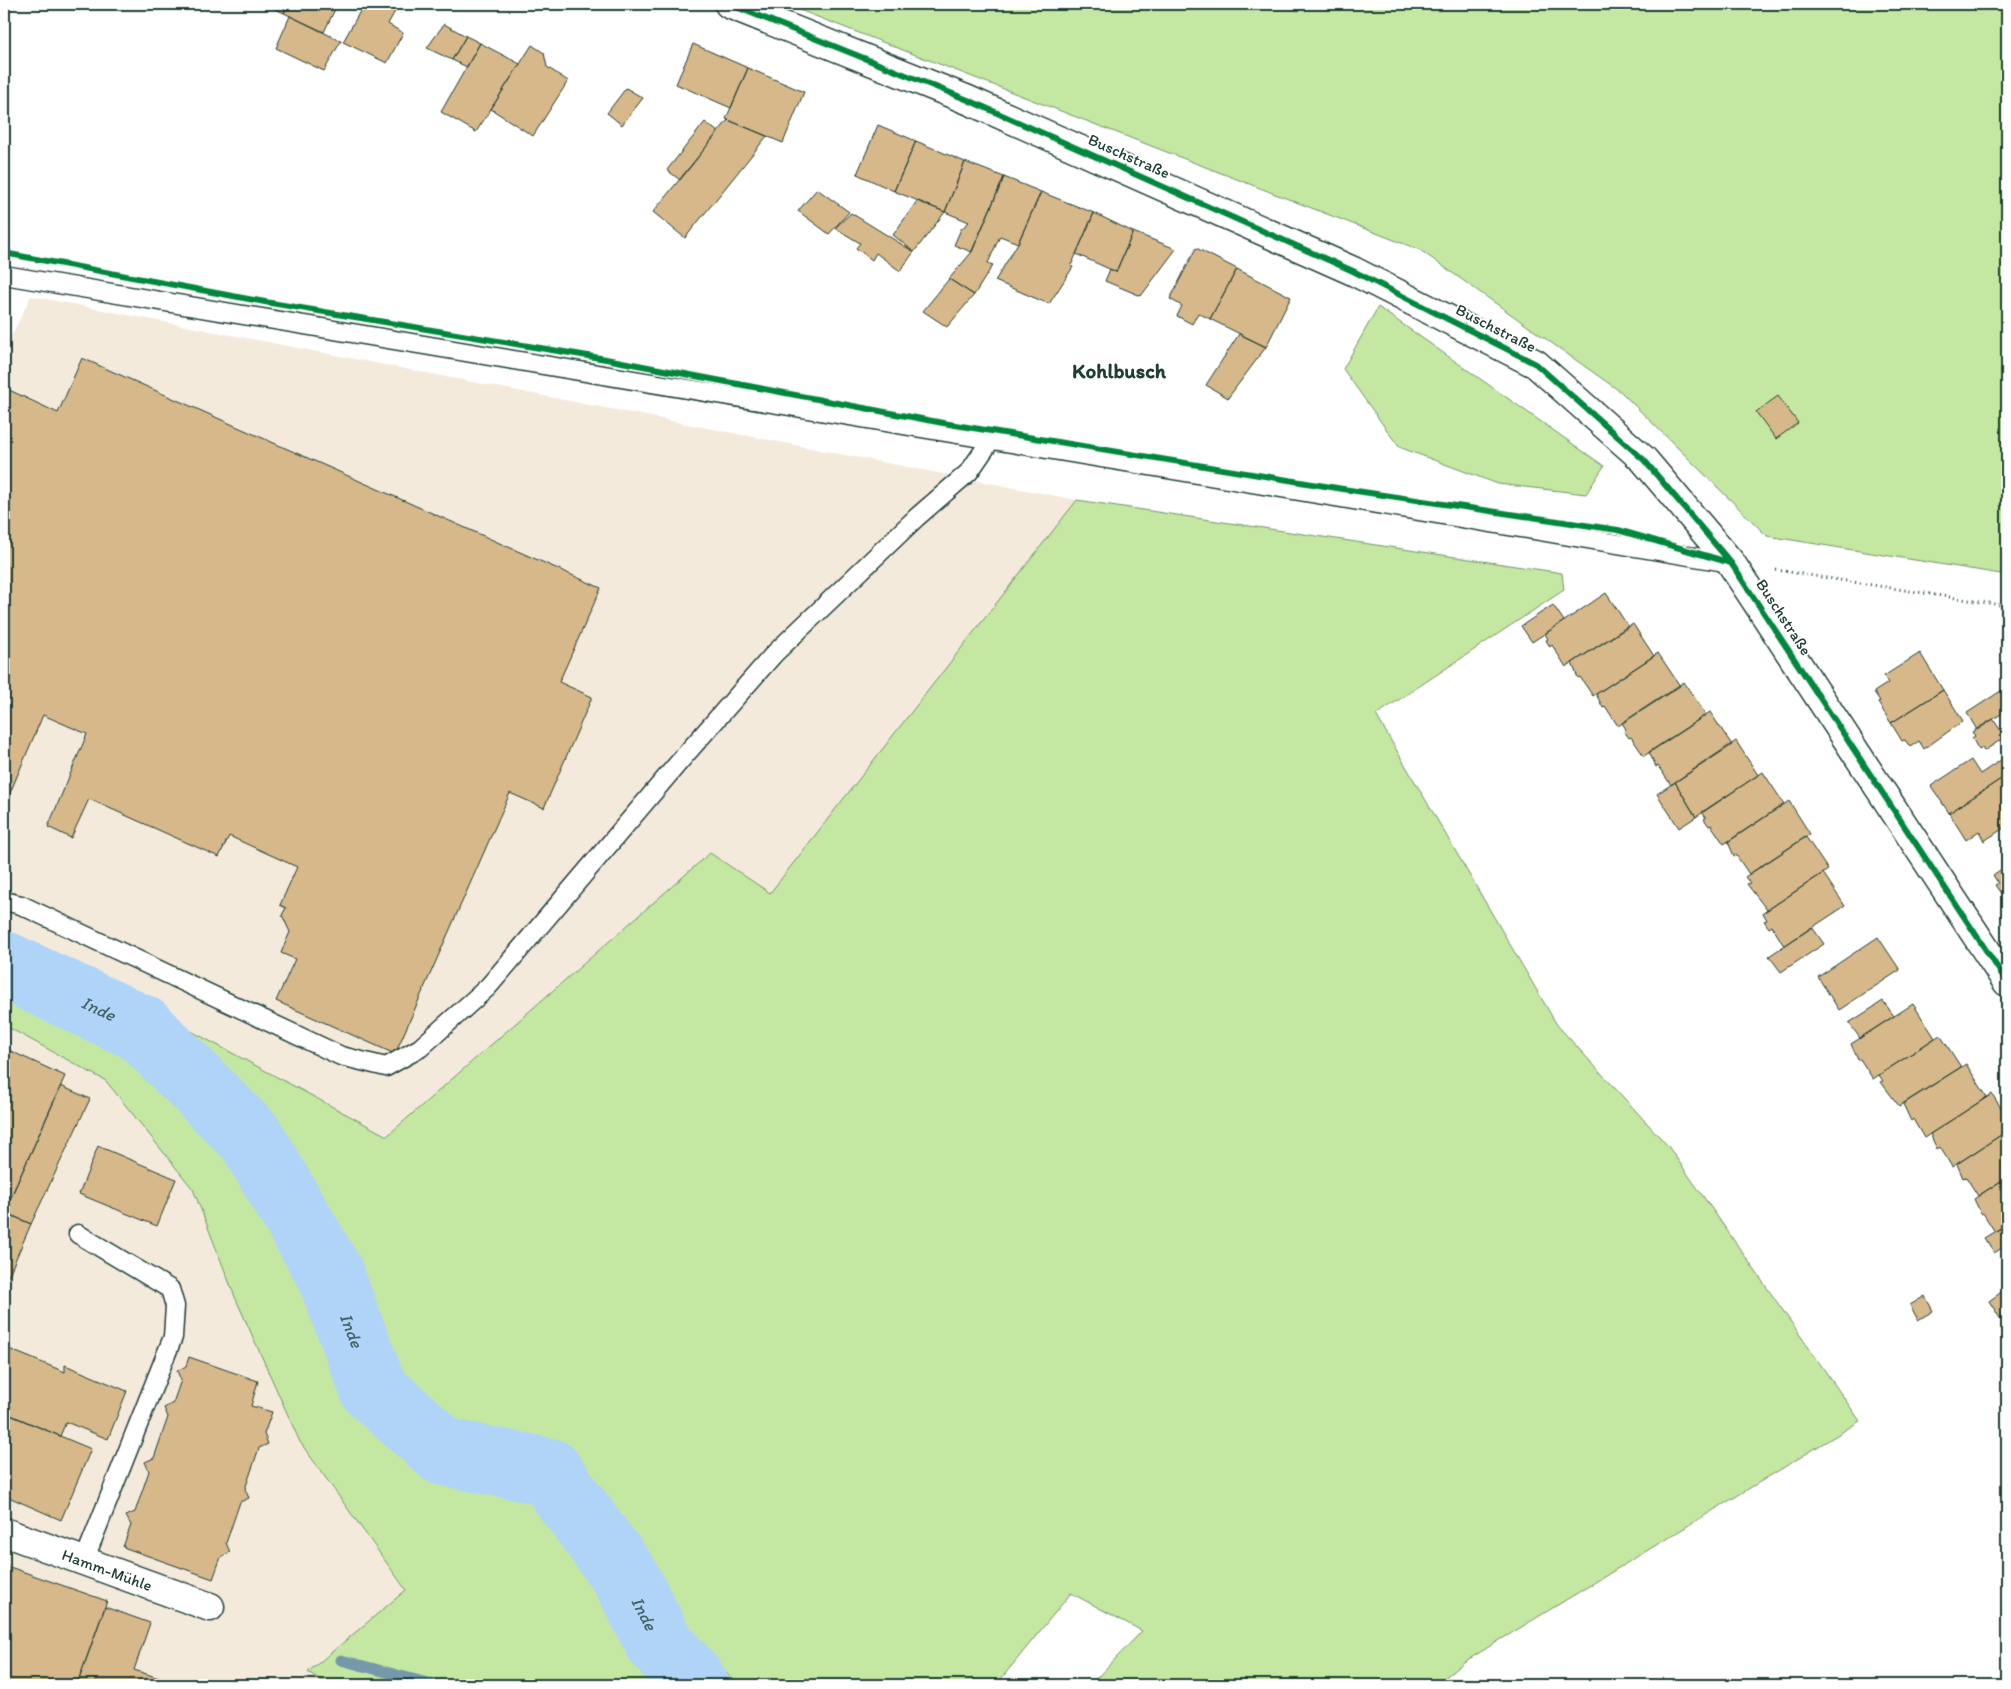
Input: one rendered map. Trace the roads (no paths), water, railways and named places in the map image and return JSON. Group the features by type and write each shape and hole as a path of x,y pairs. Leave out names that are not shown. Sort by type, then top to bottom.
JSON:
{"street":[{"name":"Buschstraße","path":"729,4 968,100 1353,271 1536,364 1644,460 1731,563 2007,982"},
{"name":"Hamm-Mühle","path":"4,1532 210,1608"}],"lane":[{"path":"4,275 1731,563"},
{"path":"4,900 21,905 341,1056 386,1067 420,1048 488,987 686,754 774,654 917,517 969,472 991,440"},
{"path":"78,1234 170,1289 175,1306 173,1337 84,1561"}],"waterway":[{"name":"Inde","path":"4,965 142,1029 251,1138 329,1272 374,1390 444,1452 549,1472 626,1578 658,1641 695,1685"},
{"path":"341,1660 435,1685"}],"district":[{"name":"Kohlbusch","path":"1119,370"}]}
